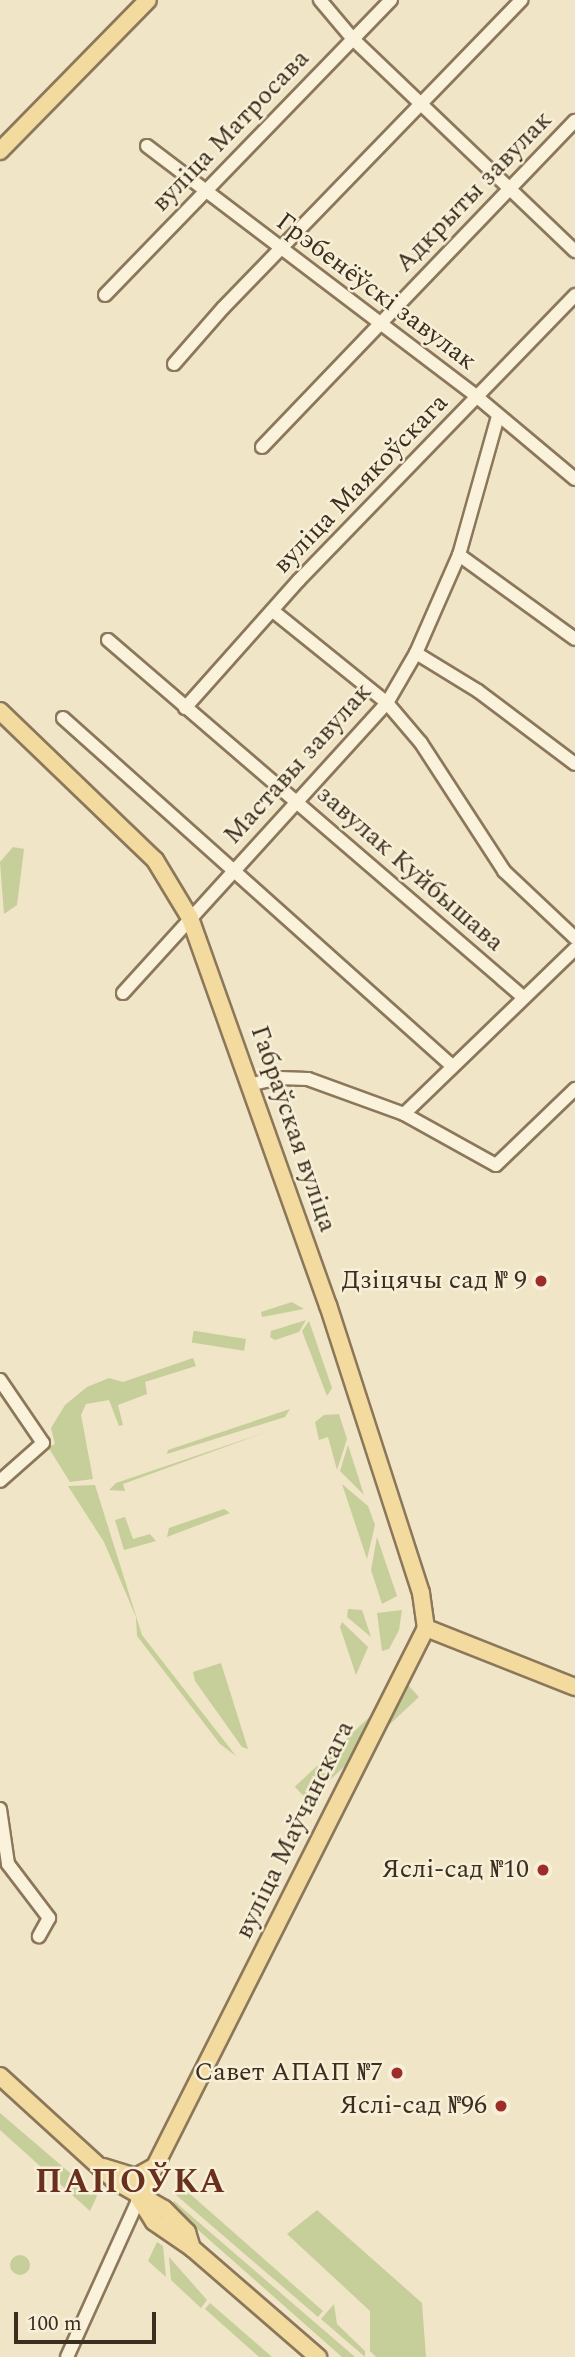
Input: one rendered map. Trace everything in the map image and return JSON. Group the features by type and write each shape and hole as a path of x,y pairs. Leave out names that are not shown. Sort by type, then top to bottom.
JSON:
{"main road":[{"path":"0,151 148,0"},
{"name":"Габраўская вуліца","path":"0,711 155,860 190,918 253,1084 413,1567 426,1628"},
{"path":"426,1628 575,1687"},
{"name":"вуліца Маўчанскага","path":"139,2198 426,1628"},
{"path":"0,2076 139,2198 164,2209 187,2232 192,2248 318,2357"},
{"path":"100,2166 136,2176 156,2166"}],"street":[{"path":"320,0 353,39 425,104 575,251"},
{"name":"вуліца Матросава","path":"105,295 391,0"},
{"path":"174,365 281,249 425,104 522,0"},
{"name":"Адкрыты завулак","path":"262,447 378,322 575,121"},
{"name":"Грэбенёўскі завулак","path":"147,146 572,472"},
{"name":"вуліца Маякоўскага","path":"185,708 476,396 575,295"},
{"name":"Маставы завулак","path":"123,993 387,703 416,653 459,555 499,416"},
{"path":"459,555 575,639"},
{"path":"273,611 387,703 421,743 504,871 575,938"},
{"name":"завулак Куйбышава","path":"108,640 523,997"},
{"path":"416,653 478,691 575,764"},
{"path":"64,718 231,873 451,1065"},
{"path":"404,1114 451,1065 575,949"},
{"path":"253,1084 279,1078 308,1079 404,1114 496,1165 575,1089"},
{"path":"0,1380 41,1436 41,1450 0,1481"},
{"path":"0,1809 8,1864 49,1918 39,1936"},
{"path":"66,2357 139,2198"}],"green space":[{"path":"13,847 24,849 17,905 4,914 0,862"},
{"path":"292,1302 304,1309 262,1317 261,1312"},
{"path":"306,1320 299,1332 275,1340 270,1337 271,1331"},
{"path":"309,1321 332,1388 327,1396 302,1331"},
{"path":"194,1331 246,1339 244,1351 192,1343"},
{"path":"193,1358 196,1366 145,1382 147,1394 118,1405 123,1425 119,1426 109,1400 86,1404 81,1415 93,1479 70,1482 48,1447 55,1444 51,1428 65,1405 87,1387 109,1378 123,1382"},
{"path":"290,1409 285,1417 167,1454 168,1450"},
{"path":"339,1414 347,1439 337,1470 328,1437 319,1440 315,1422 324,1415"},
{"path":"266,1432 123,1484 125,1491 109,1490 116,1483"},
{"path":"348,1445 364,1495 340,1471"},
{"path":"342,1484 368,1506 375,1525 367,1559"},
{"path":"95,1485 142,1635 236,1756 220,1744 137,1636 136,1617 104,1542 68,1486"},
{"path":"224,1509 230,1513 167,1537 169,1528"},
{"path":"125,1517 133,1539 150,1534 156,1541 124,1550 115,1520"},
{"path":"377,1537 397,1596 382,1604 371,1570"},
{"path":"348,1609 362,1610 371,1637 347,1617"},
{"path":"402,1610 399,1630 389,1649 382,1651 377,1613"},
{"path":"342,1622 368,1647 356,1675 340,1627"},
{"path":"221,1663 248,1749 242,1747 195,1681 193,1672"},
{"path":"406,1683 419,1697 308,1801 295,1787"},
{"path":"0,2113 97,2196 90,2211 0,2130"},
{"path":"181,2186 323,2311 318,2317 176,2195"},
{"path":"174,2201 355,2357 342,2357 171,2206"},
{"path":"317,2210 422,2303 426,2357 376,2357 370,2351 370,2311 287,2234"},
{"path":"157,2242 163,2246 166,2277 148,2261"},
{"path":"16,2255 24,2255 30,2265 24,2275 16,2275 10,2269 10,2261"},
{"path":"169,2257 207,2300 201,2308 171,2280"},
{"path":"210,2303 272,2357 259,2357 205,2309"},
{"path":"334,2304 337,2324 365,2351 365,2357 321,2319"}],"place":[{"name":"Дзіцячы сад № 9","path":"541,1281"},
{"name":"Яслі-сад №10","path":"543,1870"},
{"name":"Савет АПАП №7","path":"397,2073"},
{"name":"Яслі-сад №96","path":"501,2106"}],"district":[{"name":"ПАПОЎКА","path":"131,2183"}]}
